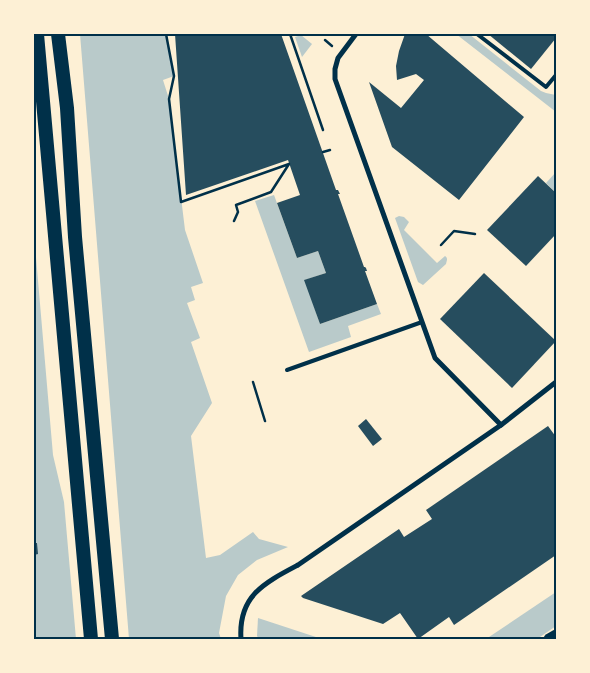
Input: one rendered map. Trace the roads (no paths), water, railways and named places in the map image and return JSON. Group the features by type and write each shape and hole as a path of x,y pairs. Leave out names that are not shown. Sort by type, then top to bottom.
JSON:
{"highway":[{"path":"37,34 36,42 91,639"},
{"path":"58,34 67,108"},
{"path":"66,34 67,108 75,237 112,639"}],"main road":[{"path":"549,639 556,634"}],"street":[{"path":"356,34 338,58 335,79 435,358 501,425"},
{"path":"241,639 240,626 244,609 252,596 264,586 298,565 501,425 556,382"}],"lane":[{"path":"477,34 546,87 556,75"},
{"path":"287,370 422,322"}]}
